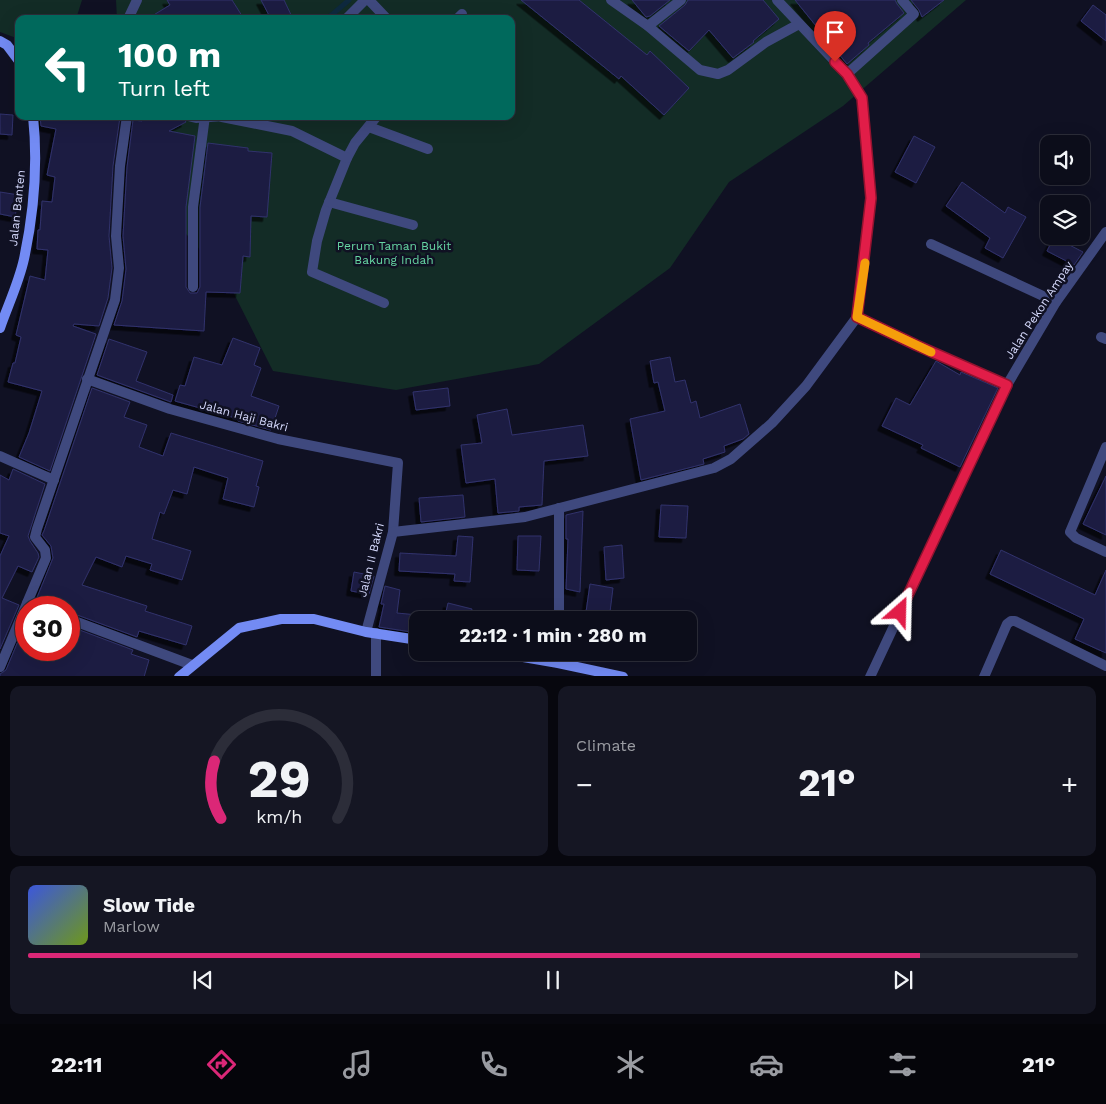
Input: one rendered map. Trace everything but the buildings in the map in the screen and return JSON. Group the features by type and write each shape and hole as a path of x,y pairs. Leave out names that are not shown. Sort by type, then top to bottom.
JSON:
{"street":[{"path":"130,15 137,0"},
{"path":"350,15 367,0 383,15"},
{"path":"611,0 648,26 700,70 718,74 728,70 766,42 799,24"},
{"path":"648,26 681,0"},
{"path":"393,532 525,517 714,468 731,459 772,423 806,386 857,317 871,198 862,98 847,74 777,0"},
{"path":"847,74 914,14 902,0"},
{"path":"0,41 7,45 15,56"},
{"name":"Jalan Banten","path":"0,328 24,260 33,206 36,141 33,120"},
{"path":"30,596 46,558 45,550 35,537 115,300 118,268 116,236 120,166 126,120"},
{"path":"193,287 194,207 205,120"},
{"path":"238,120 292,131 347,158"},
{"path":"375,120 355,144 347,158 329,202 317,241 312,272 384,303"},
{"path":"369,127 428,149"},
{"path":"329,202 413,225"},
{"name":"Jalan Pekon Ampay","path":"870,676 1007,385 1056,302 1105,238"},
{"path":"931,244 1056,302"},
{"path":"857,317 1007,385"},
{"name":"Jalan Haji Bakri","path":"88,379 170,409 278,439 398,463"},
{"path":"1106,447 1070,532 1076,538 1106,552"},
{"path":"0,456 54,480"},
{"name":"Jalan II Bakri","path":"376,676 371,632 393,532 398,463"},
{"path":"558,611 559,508"},
{"path":"179,676 239,628 281,619 314,619 409,638"},
{"path":"984,676 1007,624 1011,621 1015,621 1106,666"},
{"path":"80,623 192,665"},
{"path":"0,667 15,631"},
{"path":"569,661 623,676"}],"green space":[{"path":"0,0 82,0 77,15 15,15 15,38 0,32"},
{"name":"Perum Taman Bukit Bakung Indah","path":"116,0 966,0 843,106 729,182 670,268 539,364 396,390 273,371 227,280 148,191 132,120 515,120 515,15 117,15"}],"waterway":[{"path":"332,15 349,0"}],"slow traffic":[{"path":"865,263 857,317 931,352"}],"route":[{"path":"835,62 847,74 862,98 862,116 871,198 857,317 1007,385 900,612"}]}
